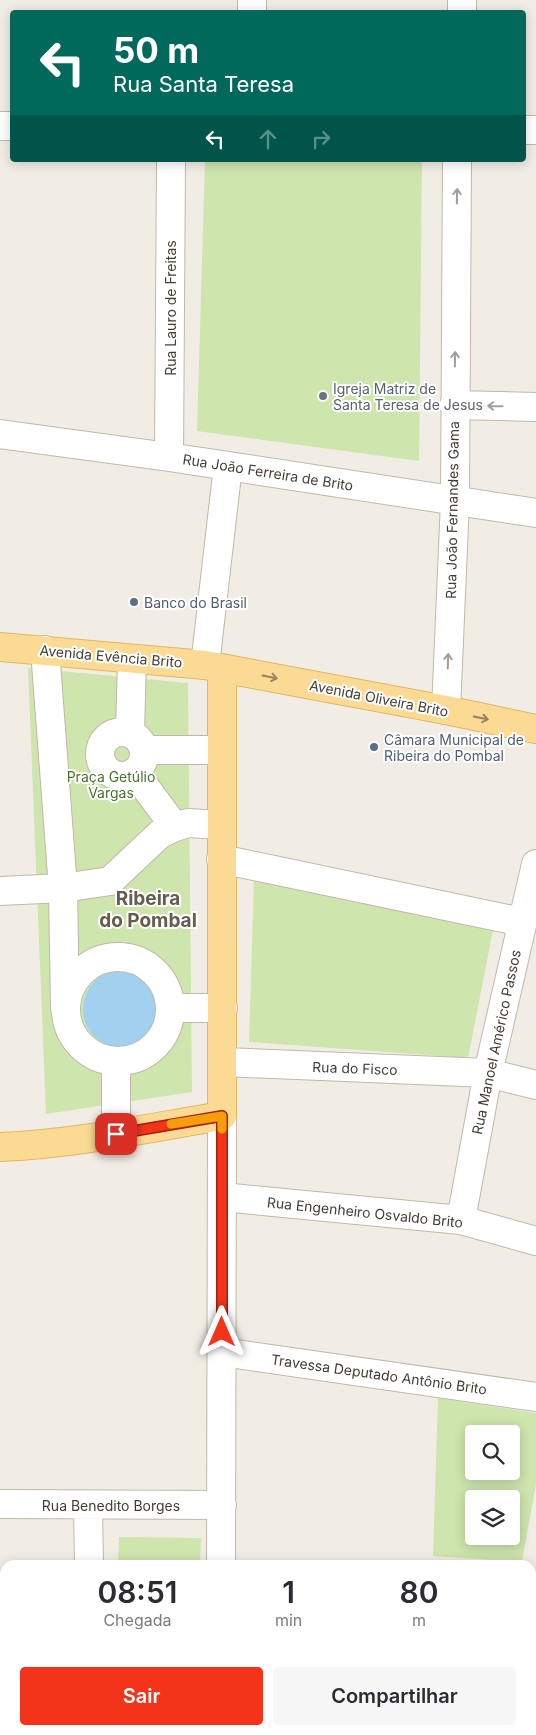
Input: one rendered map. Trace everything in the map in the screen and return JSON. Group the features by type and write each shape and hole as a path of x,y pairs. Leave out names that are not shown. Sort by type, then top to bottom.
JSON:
{"main road":[{"name":"Avenida Evência Brito","path":"0,647 214,666"},
{"name":"Avenida Oliveira Brito","path":"214,666 536,729"},
{"path":"0,1147 31,1146 222,1116 221,750 214,666"}],"street":[{"name":"Rua Lauro de Freitas","path":"169,457 171,162"},
{"name":"Rua João Fernandes Gama","path":"446,710 455,501 454,404 457,162"},
{"path":"454,404 536,406"},
{"name":"Rua João Ferreira de Brito","path":"0,434 169,457 536,512"},
{"path":"214,666 228,466"},
{"path":"45,650 63,888 66,1008 68,1024 74,1039 86,1051 100,1058 116,1062 133,1060 149,1052 161,1040 169,1025 171,1008 169,992 161,978 149,966 134,959 119,956 102,959 88,966 76,978 69,992 66,1008"},
{"path":"132,659 136,751 175,827"},
{"path":"136,751 221,750"},
{"path":"0,891 63,888 110,881 160,834 188,823 221,825"},
{"path":"221,859 522,922"},
{"name":"Rua Manoel Américo Passos","path":"461,1220 488,1073 536,864"},
{"path":"171,1008 223,1008"},
{"path":"116,1062 116,1134"},
{"name":"Rua do Fisco","path":"223,1062 488,1073 536,1085"},
{"path":"221,1560 222,1116"},
{"path":"0,1157 31,1146"},
{"name":"Rua Engenheiro Osvaldo Brito","path":"222,1197 461,1220 536,1241"},
{"name":"Travessa Deputado Antônio Brito","path":"222,1352 536,1397"},
{"name":"Rua Benedito Borges","path":"0,1504 222,1506"},
{"path":"88,1505 88,1560"}],"green space":[{"path":"205,162 422,162 419,461 197,431"},
{"name":"Praça Getúlio Vargas","path":"28,668 188,683 192,1092 46,1114"},
{"path":"254,879 493,930 468,1058 249,1042"},
{"path":"438,1398 536,1413 536,1484 522,1560 433,1556"},
{"path":"119,1537 201,1538 200,1560 118,1560"}],"water":[{"path":"122,970 137,973 154,987 158,994 161,1009 158,1024 144,1041 137,1045 122,1048 107,1045 90,1031 86,1024 83,1009 86,994 100,977 107,973"}],"slow traffic":[{"path":"171,1124 222,1116 222,1129"}],"place":[{"name":"Igreja Matriz de Santa Teresa de Jesus","path":"323,396"},
{"name":"Banco do Brasil","path":"134,602"},
{"name":"Câmara Municipal de Ribeira do Pombal","path":"374,747"}],"district":[{"name":"Ribeira do Pombal","path":"148,909"}],"route":[{"path":"116,1134 222,1116 222,1332"}]}
